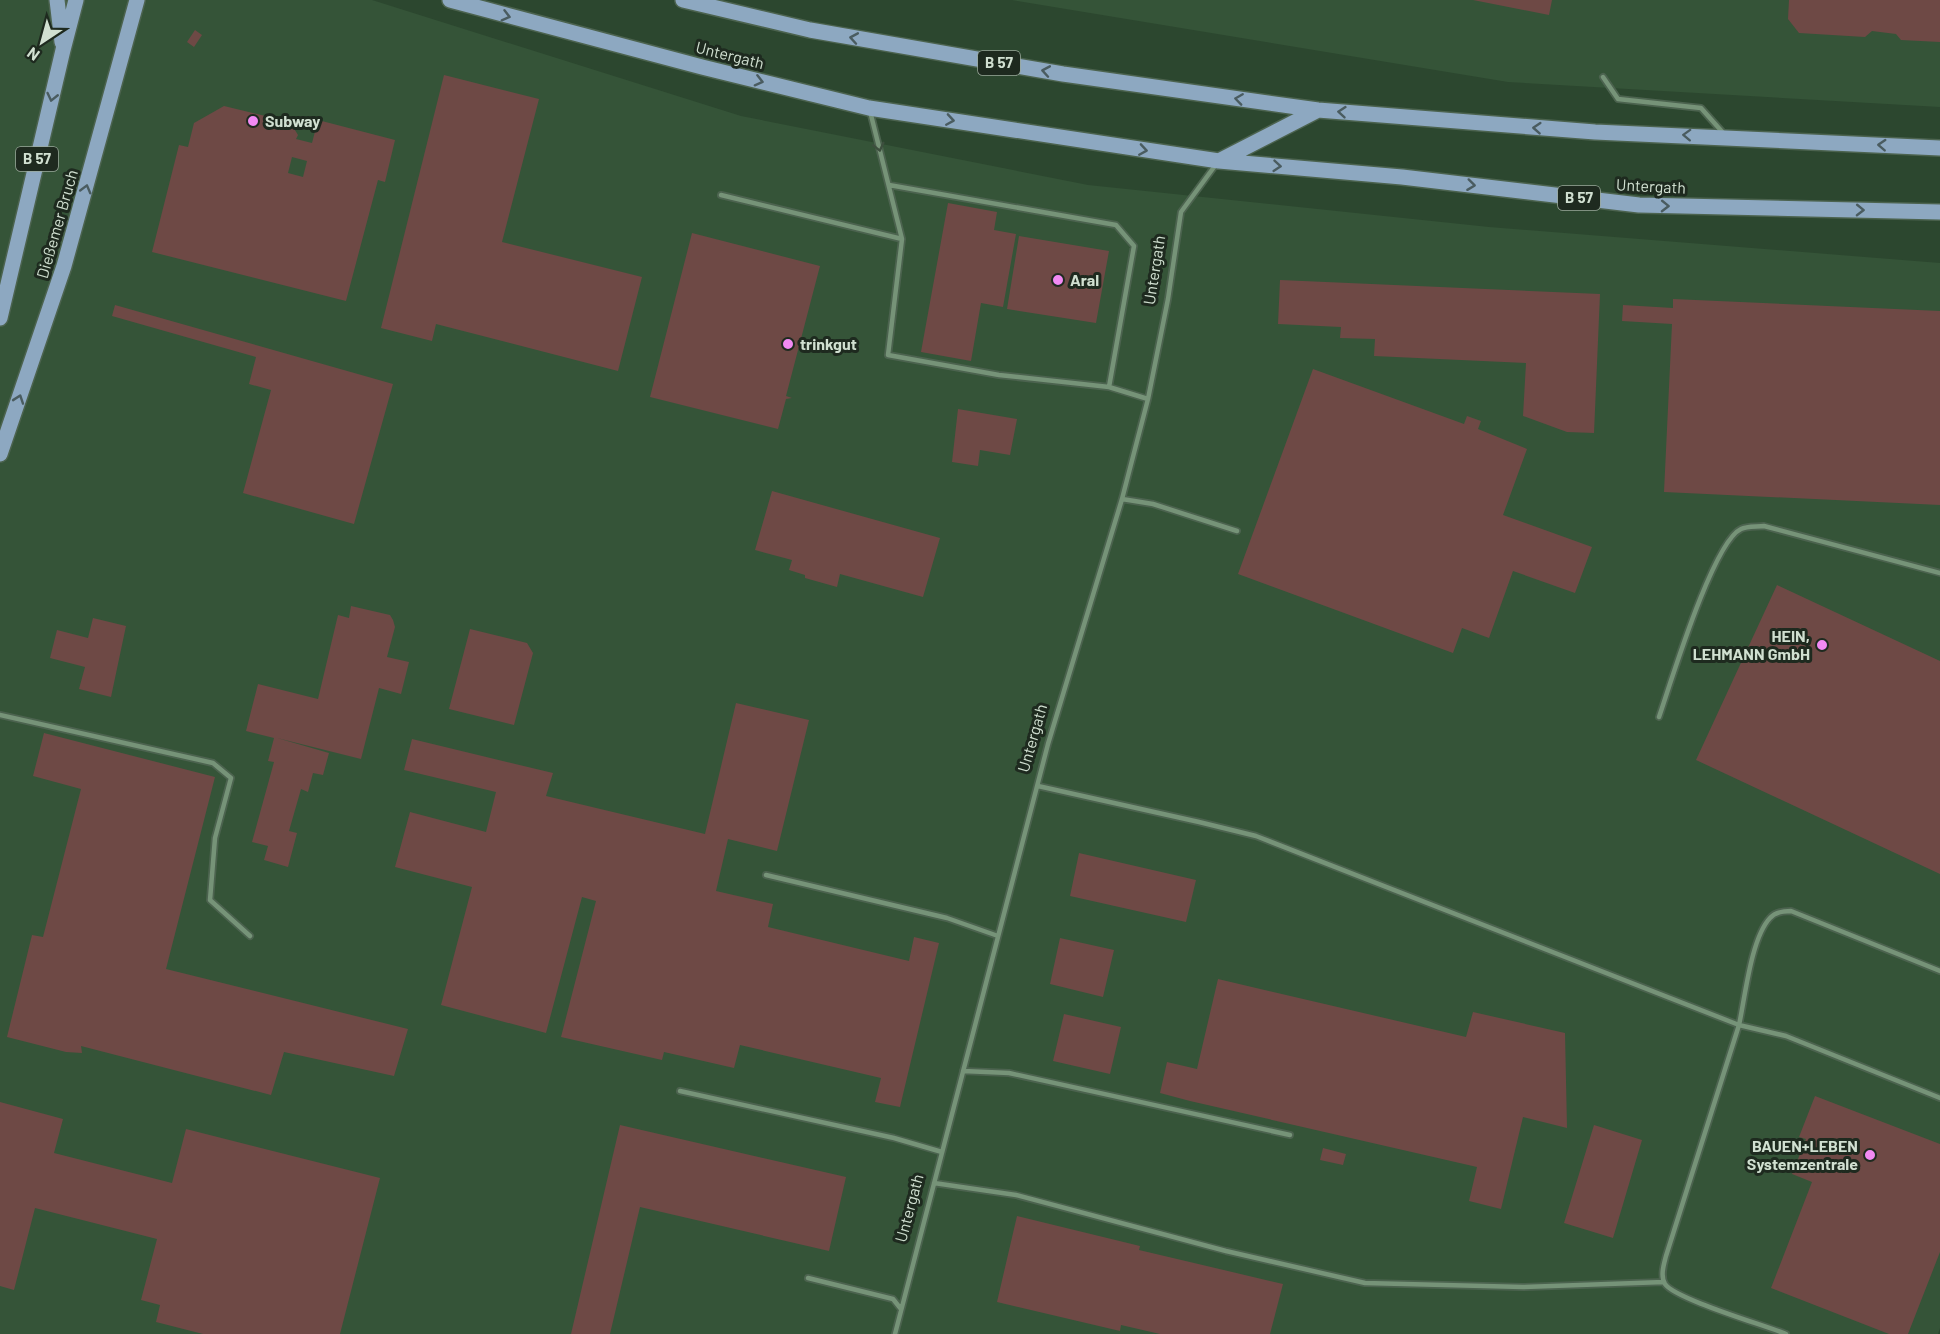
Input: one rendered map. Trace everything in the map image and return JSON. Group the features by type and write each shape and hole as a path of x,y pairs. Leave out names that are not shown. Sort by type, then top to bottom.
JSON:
{"main road":[{"path":"57,0 63,50"},
{"name":"Dießemer Bruch","path":"0,318 76,0"},
{"name":"Dießemer Bruch","path":"0,454 64,266 137,0"},
{"name":"Untergath","path":"450,0 869,108 1219,161 1402,177 1639,205 1940,212"},
{"name":"B 57","path":"683,0 810,30 1063,74 1318,110 1595,132 1940,148"},
{"name":"Untergath","path":"1219,161 1318,110"}],"lane":[{"path":"1603,77 1618,99 1701,108 1726,137"},
{"path":"869,108 902,239 888,355 999,375 1109,387 1148,399"},
{"name":"Untergath","path":"895,1334 1048,744 1122,499 1148,399 1168,298 1181,212 1219,161"},
{"path":"889,185 1116,225 1134,246 1109,387"},
{"path":"721,195 902,239"},
{"path":"1122,499 1153,504 1237,531"},
{"path":"1659,717 1709,574 1726,542 1741,529 1764,526 1940,573"},
{"path":"0,715 213,763 231,778 215,838 210,900 250,936"},
{"path":"1038,786 1256,836 1739,1025 1786,1036 1940,1098"},
{"path":"766,875 947,918 998,936"},
{"path":"1786,1334 1673,1292 1664,1282 1663,1269 1739,1025 1761,931 1770,916 1780,911 1791,911 1940,971"},
{"path":"963,1071 1009,1073 1290,1135"},
{"path":"680,1091 894,1138 942,1152"},
{"path":"934,1183 1016,1195 1226,1251 1365,1282 1524,1287 1664,1282"},
{"path":"808,1278 893,1299 902,1309"}],"shaded area":[{"path":"0,0 372,0 741,116 1088,185 1489,227 1940,263 1940,1328 1938,1334 0,1334"},
{"path":"1012,0 1940,0 1940,107 1508,82"}],"building":[{"path":"1473,0 1552,0 1549,15"},
{"path":"1789,0 1940,0 1940,42 1901,40 1896,34 1872,31 1865,37 1799,33 1788,19"},
{"path":"195,30 202,35 194,47 187,42"},
{"path":"444,75 539,99 502,242 642,277 618,371 436,324 432,341 381,328"},
{"path":"224,106 290,122 298,135 296,139 312,143 318,120 395,140 385,182 378,180 346,301 152,252 179,145 188,147 194,123","holes":["292,157 307,161 303,177 288,173"]},
{"path":"948,203 997,212 994,230 1016,234 1003,307 981,303 971,361 921,352"},
{"path":"692,233 820,266 786,396 792,398 786,399 778,429 650,397"},
{"name":"Aral","path":"1019,236 1109,251 1096,323 1007,309"},
{"path":"1280,280 1600,294 1594,433 1567,432 1523,416 1526,363 1374,356 1375,339 1340,338 1341,327 1278,324"},
{"path":"1673,299 1940,311 1940,505 1664,492 1672,324 1622,321 1623,305 1673,308"},
{"path":"115,305 393,384 354,524 243,493 271,390 249,384 256,357 112,316"},
{"path":"1313,369 1464,424 1467,416 1481,421 1478,429 1527,449 1503,515 1592,547 1575,593 1513,571 1489,638 1462,628 1453,653 1238,574"},
{"path":"958,409 1017,419 1010,455 980,450 978,466 952,462"},
{"path":"772,491 940,538 923,597 840,574 837,587 805,578 805,575 789,570 792,560 755,550"},
{"path":"1777,585 1940,661 1940,874 1696,760"},
{"path":"351,606 390,615 395,627 387,657 409,662 401,694 379,688 361,759 277,738 329,753 323,775 313,773 308,792 301,789 289,831 297,833 288,867 264,860 268,846 252,842 274,762 268,761 274,738 246,731 258,684 318,699 338,615 349,618"},
{"path":"93,618 126,626 111,697 79,689 85,667 50,658 57,630 88,638"},
{"path":"470,629 527,643 533,653 514,725 449,709"},
{"path":"736,703 809,720 777,851 728,839 716,891 773,904 768,927 909,961 914,937 939,943 900,1107 875,1102 881,1078 740,1045 734,1068 664,1052 662,1060 561,1037 596,901 582,897 546,1033 441,1005 472,887 395,867 410,812 486,832 496,792 404,770 412,739 553,773 546,796 705,834"},
{"path":"44,733 215,777 166,969 408,1029 394,1076 284,1052 271,1095 81,1046 82,1053 66,1052 7,1037 32,935 43,937 81,789 33,776"},
{"path":"1079,853 1196,880 1186,922 1070,896"},
{"path":"1060,938 1114,950 1103,997 1050,984"},
{"path":"1218,979 1466,1037 1473,1012 1565,1033 1567,1128 1523,1117 1501,1209 1469,1201 1477,1167 1160,1093 1167,1062 1197,1069"},
{"path":"1064,1014 1121,1027 1110,1074 1053,1061"},
{"path":"1815,1096 1940,1144 1940,1252 1908,1334 1889,1334 1771,1288 1812,1182 1792,1174 1806,1139 1799,1137"},
{"path":"0,1102 63,1119 54,1153 172,1183 186,1129 380,1178 340,1334 203,1334 156,1322 160,1305 141,1300 157,1239 35,1208 14,1290 0,1286"},
{"path":"620,1125 846,1177 829,1251 640,1207 610,1334 571,1334"},
{"path":"1594,1125 1642,1140 1613,1238 1564,1223"},
{"path":"1323,1148 1346,1154 1343,1165 1320,1160"},
{"path":"1017,1216 1140,1246 1139,1250 1283,1284 1270,1334 1160,1334 1121,1325 1120,1331 997,1302"}],"place":[{"name":"Subway","path":"253,121"},
{"name":"Aral","path":"1058,280"},
{"name":"trinkgut","path":"788,344"},
{"name":"HEIN, LEHMANN GmbH","path":"1822,645"},
{"name":"BAUEN+LEBEN Systemzentrale","path":"1870,1155"}]}
